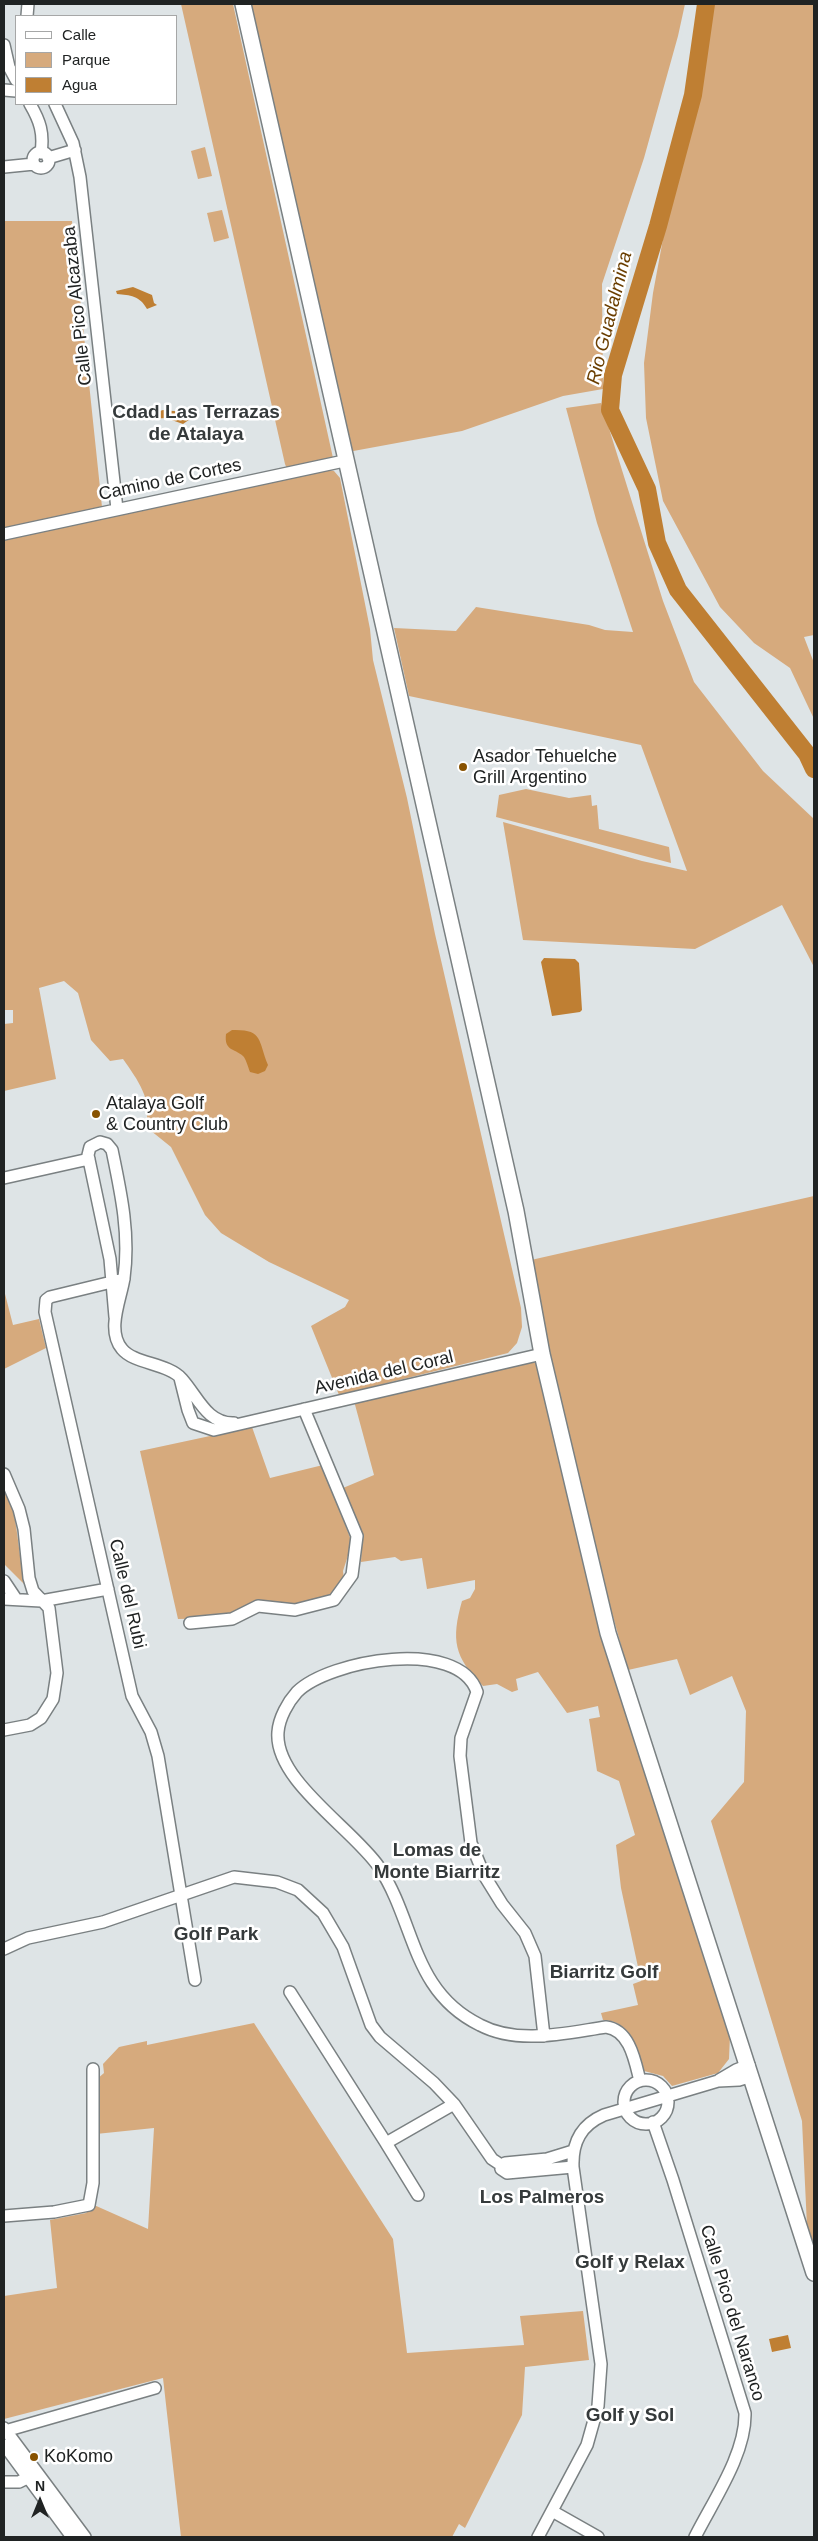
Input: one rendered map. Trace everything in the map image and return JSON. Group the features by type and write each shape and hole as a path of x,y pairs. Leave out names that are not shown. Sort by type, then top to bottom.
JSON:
{"main road":[{"path":"243,4 344,460 403,707 516,1211 542,1354 608,1633 751,2071 814,2273"}],"street":[{"path":"4,45 9,67 15,78"},
{"path":"4,167 34,164 37,168 44,168 47,165 44,156 41,124 31,105"},
{"name":"Calle Pico Alcazaba","path":"55,105 76,150 87,226 117,509"},
{"path":"44,156 76,150"},
{"name":"Camino de Cortes","path":"4,534 344,460"},
{"path":"116,1317 124,1279 126,1218 112,1150 108,1144 96,1142 90,1147 89,1159 110,1259 118,1342 122,1350 179,1376 194,1392 206,1413 224,1424 234,1423"},
{"path":"4,1178 89,1159"},
{"path":"112,1281 124,1279"},
{"name":"Calle del Rubi","path":"112,1281 46,1300 45,1312 132,1696 151,1732 158,1756 195,1980"},
{"name":"Avenida del Coral","path":"179,1376 193,1423 214,1430 234,1423 304,1409 542,1354"},
{"path":"190,1623 232,1619 258,1606 295,1610 334,1600 352,1575 357,1536 304,1409"},
{"path":"4,1474 19,1508 24,1529 29,1578 33,1591 49,1608 58,1673 53,1699 40,1718 30,1725 4,1730"},
{"path":"4,1581 16,1599"},
{"path":"4,1599 41,1601 108,1590"},
{"path":"544,2036 535,1956 525,1932 502,1904 484,1875 471,1843 460,1756 461,1738 477,1692 475,1684 448,1664 406,1658 344,1668 314,1680 298,1692 282,1717 278,1731 280,1754 286,1766 378,1866 390,1886 423,1971 440,1995 458,2012 480,2026 507,2034 544,2036 606,2027 614,2028 626,2040 640,2082"},
{"path":"4,1949 28,1938 103,1922 234,1877 277,1882 298,1890 323,1913 343,1946 371,2025 380,2037 434,2083 454,2104 492,2159 501,2165 501,2170 505,2173 573,2167"},
{"path":"290,1992 418,2195"},
{"path":"4,2216 54,2212 89,2205 92,2183 92,2069"},
{"path":"538,2537 587,2445 598,2406 601,2364 573,2167 572,2151 577,2137 591,2121 625,2108 718,2082 736,2070 751,2071"},
{"path":"647,2080 660,2085 667,2096 667,2109 664,2115 653,2122 639,2123 628,2115 625,2108 624,2102 629,2089 647,2080"},
{"path":"386,2143 454,2104"},
{"name":"Calle Pico del Naranco","path":"653,2122 673,2180 745,2413 745,2427 740,2447 694,2537"},
{"path":"501,2165 566,2155 572,2151"},
{"path":"85,2537 5,2429 155,2388"},
{"path":"4,2446 72,2537"},
{"path":"4,2482 19,2482 27,2478"},
{"path":"552,2511 598,2537"}],"green space":[{"path":"181,4 233,4 333,458 287,469 285,464"},
{"path":"250,4 685,4 644,158 602,284 603,389 563,396 462,431 348,452"},
{"path":"712,4 814,4 814,635 804,637 814,663 814,719 790,668 754,643 720,607 663,501 646,418 644,363 653,293 670,201 700,78"},
{"path":"205,147 212,176 198,179 191,151"},
{"path":"222,210 229,238 214,242 207,213"},
{"path":"4,221 72,221 102,507 4,529"},
{"path":"601,403 663,601 694,682 763,771 814,819 814,967 782,905 695,949 523,940 503,822 642,861 687,871 641,745 409,696 394,628 456,631 476,607 589,625 605,630 633,632 597,523 566,408"},
{"name":"Atalaya Golf & Country Club","path":"328,470 334,471 340,478 370,629 373,660 407,798 435,934 521,1308 522,1327 517,1343 508,1353 339,1395 311,1326 345,1307 349,1300 269,1262 221,1233 205,1215 171,1147 145,1126 147,1117 146,1099 134,1074 123,1059 110,1061 91,1040 78,993 64,981 39,988 56,1079 4,1091 4,1024 13,1023 13,1010 4,1010 4,538"},
{"path":"526,789 569,798 591,795 592,806 597,805 599,829 669,847 671,863 496,817 499,795"},
{"path":"814,1196 814,2250 807,2226 802,2121 711,1821 744,1782 746,1711 732,1676 690,1695 677,1659 628,1670 594,1549 531,1260"},
{"path":"4,1290 13,1325 39,1319 46,1348 4,1369"},
{"path":"531,1361 539,1365 730,2035 729,2059 718,2073 672,2086 663,2076 644,2071 631,2037 620,2025 603,2020 601,2013 638,2005 633,1984 641,1981 621,1888 616,1845 635,1835 619,1781 597,1771 589,1719 600,1717 598,1706 567,1713 538,1672 516,1679 518,1690 512,1692 497,1684 483,1686 473,1676 461,1657 456,1637 462,1601 470,1598 475,1589 475,1580 427,1589 422,1558 401,1561 395,1557 361,1562 362,1539 343,1488 374,1475 354,1401"},
{"path":"252,1427 270,1478 323,1465 352,1543 343,1571 344,1580 335,1592 323,1601 288,1605 224,1618 178,1619 140,1451"},
{"path":"4,1484 13,1509 27,1587 4,1564"},
{"path":"254,2023 393,2239 407,2353 524,2345 520,2316 583,2311 589,2360 525,2367 522,2415 465,2528 459,2524 452,2537 181,2537 163,2378 4,2419 4,2296 57,2288 50,2220 86,2213 94,2205 148,2229 154,2128 96,2134 96,2080 104,2073 103,2064 119,2047 147,2041 147,2045"}],"water":[{"path":"133,287 152,295 154,303 157,305 147,309 138,299 117,294 116,291"},
{"path":"163,410 184,412 187,416 193,415 193,417 183,424 166,418 148,419 148,415"},
{"path":"544,958 575,959 579,963 582,1010 580,1012 552,1016 541,962"},
{"path":"232,1030 249,1032 258,1038 268,1065 265,1071 258,1074 250,1072 243,1056 228,1046 226,1034"},
{"path":"788,2335 791,2348 772,2352 769,2339"}],"waterway":[{"name":"Rio Guadalmina","path":"706,4 693,95 658,226 613,375 610,410 647,489 657,543 678,590 807,754 814,769"}],"place":[{"name":"Asador Tehuelche Grill Argentino","path":"463,767"},
{"name":"Atalaya Golf & Country Club","path":"96,1114"},
{"name":"KoKomo","path":"34,2457"}],"district":[{"name":"Cdad Las Terrazas de Atalaya","path":"196,424"},
{"name":"Lomas de Monte Biarritz","path":"437,1862"},
{"name":"Golf Park","path":"216,1935"},
{"name":"Biarritz Golf","path":"604,1973"},
{"name":"Los Palmeros","path":"542,2198"},
{"name":"Golf y Relax","path":"630,2263"},
{"name":"Golf y Sol","path":"630,2416"}]}
